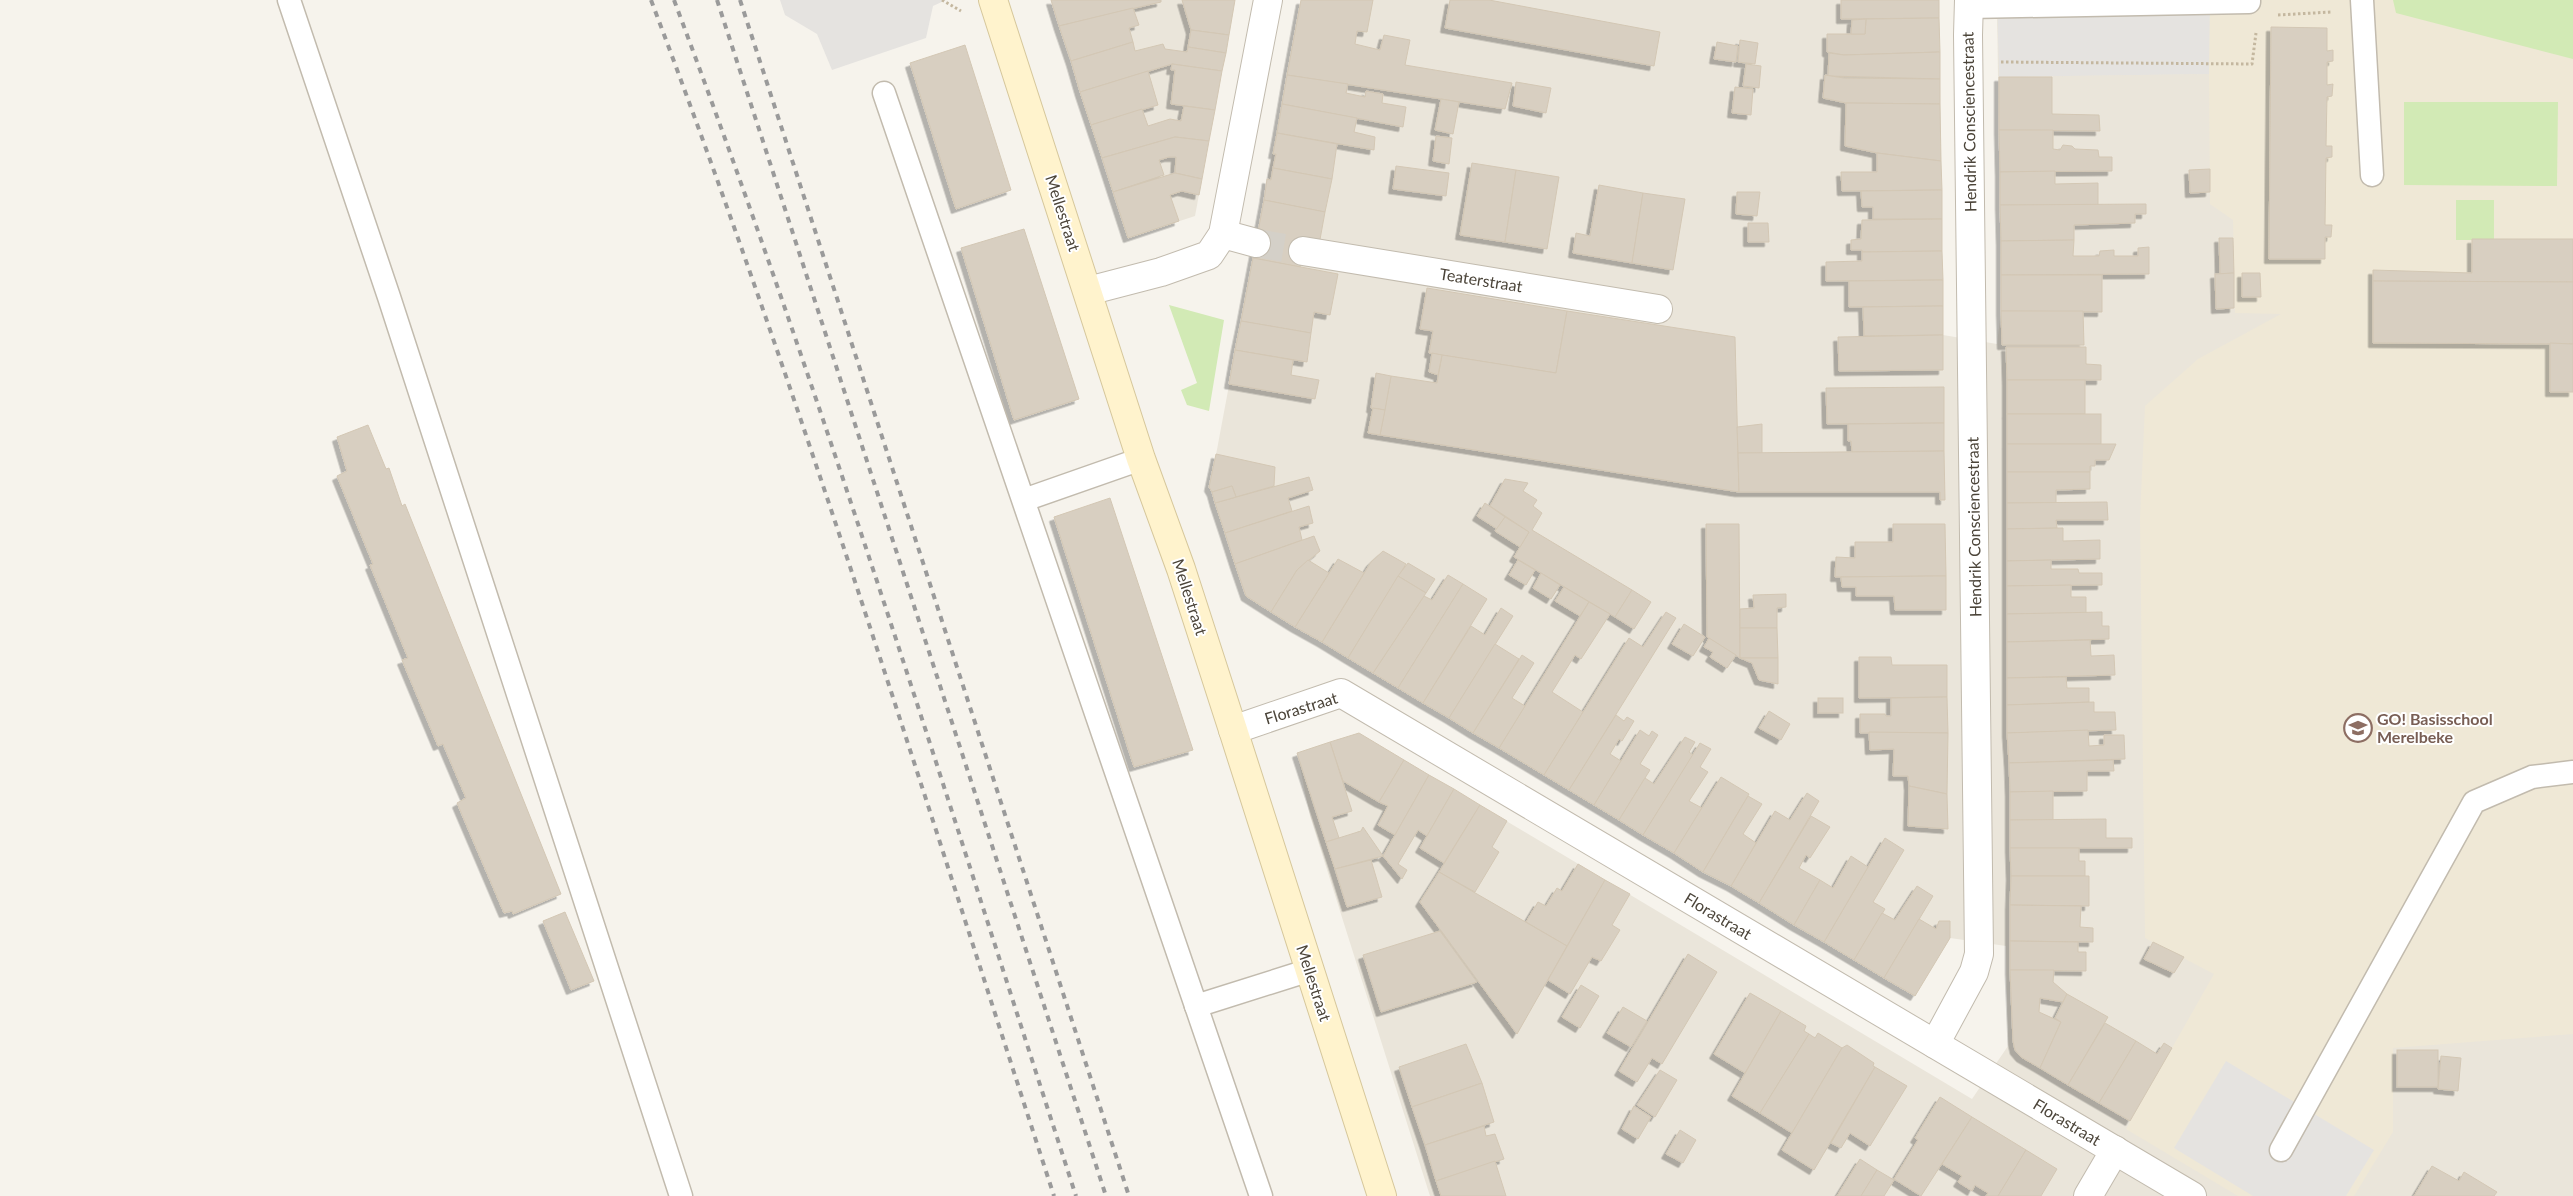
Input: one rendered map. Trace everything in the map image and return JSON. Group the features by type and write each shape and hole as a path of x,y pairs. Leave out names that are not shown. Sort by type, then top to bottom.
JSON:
{"street":[{"name":"Mellestraat","path":"993,0 1142,459 1181,569 1382,1196"},
{"path":"1088,292 1162,272 1209,255 1223,234 1268,0"},
{"name":"Hendrik Consciencestraat","path":"1935,1044 1974,972 1979,954 1969,3"},
{"path":"1223,234 1256,243"},
{"name":"Teaterstraat","path":"1303,251 1658,309"},
{"name":"Florastraat","path":"1233,730 1341,693 2192,1196"},
{"path":"2088,1196 2115,1150"}],"lane":[{"path":"289,0 392,307 681,1196"},
{"path":"1969,3 2249,2 2249,0"},
{"path":"2363,5 2372,175"},
{"path":"884,94 1262,1196"},
{"path":"1024,500 1142,459"},
{"path":"2281,1150 2474,802 2532,777 2573,772"},
{"path":"1196,1006 1310,970"}],"path":[{"path":"2268,16 2363,5"},
{"path":"2001,62 2252,64 2257,26"}],"shaded area":[{"path":"780,0 946,0 933,6 926,38 832,70 817,34 785,15"},
{"path":"1051,0 1235,0 1195,216 1128,238"},
{"path":"1301,0 1939,0 1943,335 1997,344 2001,311 1997,0 2573,0 2573,1196 1430,1196 1310,816 1297,753 1359,733 1972,1099 2008,1046 2006,946 1950,938 1915,996 1246,596 1210,487"},
{"name":"GO! Basisschool Merelbeke","path":"1997,0 2573,0 2573,1034 2393,1048 2393,1132 2354,1196 2238,1196 2126,1129 2214,974 2145,938 2140,518 2145,406 2198,359 2281,314 2235,313 2233,220 2210,204 2209,74 1999,77"},
{"path":"1997,0 2210,0 2209,74 1999,77"},
{"path":"2226,1061 2374,1150 2346,1196 2253,1196 2174,1148"}],"green space":[{"path":"2393,0 2573,0 2573,59 2396,13"},
{"path":"2404,102 2558,102 2557,186 2404,185"},
{"path":"2456,200 2494,200 2494,240 2456,240"},
{"path":"1169,305 1224,320 1209,411 1187,405 1181,390 1197,383"}],"building":[{"path":"1051,0 1161,0 1161,2 1059,26"},
{"path":"1182,0 1235,0 1229,35 1191,30"},
{"path":"1301,0 1373,0 1367,32 1357,31 1355,44 1380,50 1384,35 1410,40 1405,65 1512,83 1505,109 1287,75"},
{"path":"1450,0 1489,0 1660,32 1654,66 1445,28"},
{"path":"1841,0 1939,0 1939,18 1841,19"},
{"path":"1133,8 1139,25 1129,28 1133,42 1071,61 1059,26"},
{"path":"1939,18 1940,52 1844,55 1827,52 1827,34 1865,34 1866,19"},
{"path":"1866,19 1865,34 1851,34 1852,20"},
{"path":"2271,27 2327,28 2327,51 2333,50 2333,61 2327,62 2327,85 2333,84 2332,96 2327,97 2326,146 2332,146 2332,157 2326,158 2325,225 2332,225 2331,237 2325,237 2325,259 2269,259"},
{"path":"1191,30 1229,35 1226,53 1188,47"},
{"path":"1740,40 1758,43 1755,64 1738,62"},
{"path":"1133,42 1135,51 1163,44 1165,49 1187,52 1188,47 1226,53 1222,71 1172,64 1080,92 1071,61"},
{"path":"1717,42 1738,46 1736,62 1714,59"},
{"path":"965,45 1011,190 956,209 910,63"},
{"path":"1940,52 1940,79 1828,76 1829,53 1844,55"},
{"path":"1172,64 1222,71 1215,110 1171,104 1175,70 1171,70"},
{"path":"1746,64 1761,66 1759,88 1743,86"},
{"path":"1148,71 1158,105 1091,125 1080,92"},
{"path":"1287,75 1348,84 1346,93 1365,97 1366,91 1383,94 1382,103 1406,107 1403,127 1282,104"},
{"path":"1825,75 1844,78 1940,79 1940,104 1846,103 1823,98"},
{"path":"1999,77 2052,77 2052,114 2099,115 2100,131 1999,130"},
{"path":"1516,82 1551,88 1546,113 1513,106"},
{"path":"1735,87 1753,89 1751,115 1732,113"},
{"path":"1441,99 1459,102 1453,134 1435,130"},
{"path":"1846,103 1940,104 1941,161 1877,153 1845,146"},
{"path":"1282,104 1357,118 1354,132 1375,137 1374,150 1277,133"},
{"path":"1184,106 1215,110 1209,141 1175,137 1102,158 1091,125 1142,109 1148,126 1170,119 1181,121"},
{"path":"1999,130 2053,130 2053,149 2060,150 2063,145 2072,146 2075,149 2098,150 2099,157 2112,157 2112,171 2000,172"},
{"path":"1277,133 1337,144 1332,179 1273,168 1276,154 1273,154"},
{"path":"1436,136 1452,138 1449,164 1433,161"},
{"path":"1175,137 1209,141 1202,179 1175,173 1176,157 1169,157 1159,160 1164,175 1113,192 1102,158"},
{"path":"1877,153 1941,161 1942,190 1842,191 1841,172 1877,172"},
{"path":"1472,163 1516,170 1505,242 1460,235"},
{"path":"1396,166 1449,173 1446,196 1393,189"},
{"path":"1273,168 1332,179 1325,212 1264,200 1267,179 1271,180"},
{"path":"2210,169 2210,192 2190,193 2189,170"},
{"path":"1516,170 1559,177 1547,249 1505,242"},
{"path":"2055,171 2055,184 2098,183 2098,205 2000,205 2000,172"},
{"path":"1175,173 1202,179 1199,195 1182,191 1170,195 1179,221 1128,238 1113,192"},
{"path":"1599,185 1643,193 1632,263 1573,253 1576,233 1590,236"},
{"path":"1942,190 1942,219 1873,219 1873,207 1862,207 1861,191"},
{"path":"1737,192 1760,192 1757,216 1736,214"},
{"path":"1643,193 1685,199 1673,270 1632,263"},
{"path":"1264,200 1325,212 1319,245 1303,251 1300,267 1253,258"},
{"path":"2146,204 2146,214 2135,214 2135,223 2074,225 2074,240 2001,241 2000,205"},
{"path":"1942,219 1942,251 1862,252 1862,250 1851,250 1851,240 1861,239 1862,220"},
{"path":"1748,223 1768,223 1769,242 1748,242"},
{"path":"1024,229 1079,399 1014,420 961,248"},
{"path":"2219,238 2233,238 2234,273 2220,274"},
{"path":"2472,239 2573,239 2573,282 2373,281 2373,270 2472,273"},
{"path":"2074,240 2073,256 2099,256 2100,251 2114,250 2114,256 2138,256 2138,248 2149,247 2149,274 2001,275 2001,241"},
{"path":"1942,251 1943,280 1826,281 1826,262 1862,261 1862,252"},
{"path":"1253,258 1338,274 1330,315 1314,312 1311,333 1241,321"},
{"path":"2234,273 2234,308 2216,309 2215,274"},
{"path":"2242,273 2260,273 2261,297 2242,297"},
{"path":"2001,275 2102,275 2102,312 2001,311"},
{"path":"1943,280 1943,306 1849,307 1849,281"},
{"path":"2373,281 2573,282 2573,344 2373,343"},
{"path":"1427,288 1567,311 1556,373 1429,353 1433,331 1420,329"},
{"path":"1943,306 1943,335 1864,336 1863,307"},
{"path":"1567,311 1735,337 1739,492 1380,435 1391,376 1437,383 1442,355 1556,373"},
{"path":"2001,311 2083,311 2084,345 2002,345"},
{"path":"1241,321 1311,333 1307,362 1235,350"},
{"path":"1943,335 1943,370 1839,371 1838,337"},
{"path":"2550,343 2573,344 2573,392 2550,392"},
{"path":"2006,347 2086,347 2086,364 2101,365 2101,380 2007,380"},
{"path":"1235,350 1293,360 1291,375 1319,380 1315,399 1229,384"},
{"path":"1432,353 1442,355 1438,375 1429,372"},
{"path":"1376,373 1391,376 1385,410 1371,408"},
{"path":"2007,380 2085,380 2085,414 2007,414"},
{"path":"1944,387 1944,423 1827,424 1826,388"},
{"path":"1373,408 1385,410 1380,435 1368,433"},
{"path":"2007,414 2101,414 2101,444 2007,444"},
{"path":"1944,423 1944,451 1852,452 1851,441 1848,441 1848,424"},
{"path":"1762,424 1762,453 1738,453 1737,427"},
{"path":"368,425 386,469 389,468 402,506 405,504 561,894 513,914 512,911 504,913 457,803 466,798 443,744 438,746 402,660 408,658 370,565 373,564 337,476 347,471 337,437"},
{"path":"2007,444 2116,444 2109,460 2095,460 2095,466 2090,466 2090,472 2007,472"},
{"path":"1944,451 1945,500 1940,500 1940,492 1739,492 1738,453"},
{"path":"1216,454 1275,467 1274,486 1236,497 1232,486 1212,492 1209,487"},
{"path":"2007,472 2090,472 2090,489 2056,490 2056,503 2007,503"},
{"path":"1309,477 1313,490 1288,498 1292,511 1225,533 1215,503"},
{"path":"1505,479 1528,483 1523,491 1537,500 1533,506 1542,513 1532,530 1632,590 1615,617 1514,557 1529,532 1490,506"},
{"path":"1232,486 1236,497 1215,503 1212,492"},
{"path":"1110,498 1193,750 1134,767 1054,517"},
{"path":"2107,502 2108,520 2056,520 2057,528 2007,529 2007,503"},
{"path":"1485,503 1505,517 1497,529 1477,516"},
{"path":"1309,506 1313,523 1299,527 1302,540 1235,564 1225,533"},
{"path":"1505,517 1529,532 1520,547 1495,531"},
{"path":"1706,524 1739,524 1740,658 1707,637"},
{"path":"1893,524 1945,524 1946,576 1835,577 1836,557 1855,558 1855,542 1893,542"},
{"path":"2063,528 2063,541 2100,540 2100,559 2007,561 2007,529"},
{"path":"1314,536 1320,551 1297,570 1271,612 1246,596 1235,564"},
{"path":"1383,551 1406,564 1348,658 1322,642 1371,562"},
{"path":"1338,559 1364,573 1322,642 1295,627"},
{"path":"1308,560 1329,573 1295,627 1271,612 1297,570"},
{"path":"1518,560 1535,570 1526,585 1509,575"},
{"path":"2051,560 2051,569 2078,569 2079,573 2102,573 2102,585 2007,586 2007,561"},
{"path":"1408,563 1435,579 1426,593 1398,576"},
{"path":"1541,573 1560,585 1551,599 1533,588"},
{"path":"1448,575 1463,584 1398,688 1373,673 1424,596 1432,600"},
{"path":"1398,576 1426,593 1373,673 1348,658"},
{"path":"1946,576 1946,610 1895,610 1894,596 1856,596 1856,587 1842,587 1841,577"},
{"path":"1463,584 1487,599 1423,703 1398,688"},
{"path":"2071,585 2071,597 2086,597 2086,613 2007,614 2007,586"},
{"path":"1564,587 1589,602 1580,616 1555,601"},
{"path":"1632,590 1651,602 1634,629 1615,617"},
{"path":"1786,594 1786,607 1777,608 1777,628 1740,628 1740,609 1754,608 1753,595"},
{"path":"1589,602 1610,614 1581,659 1575,655 1552,692 1583,712 1544,775 1499,748"},
{"path":"1501,608 1513,616 1449,718 1423,703 1471,626 1485,635"},
{"path":"1666,612 1676,618 1569,790 1544,775 1629,638 1643,647"},
{"path":"2102,612 2102,626 2109,626 2109,639 2007,642 2007,614"},
{"path":"1684,624 1705,637 1693,656 1672,644"},
{"path":"1740,628 1777,628 1778,658 1740,658"},
{"path":"1709,638 1736,655 1727,668 1710,657 1713,652 1704,647"},
{"path":"2090,640 2091,656 2114,655 2115,675 2007,678 2007,642"},
{"path":"1495,644 1519,659 1473,733 1449,718"},
{"path":"1522,655 1534,663 1512,698 1525,706 1499,748 1473,733"},
{"path":"1859,657 1891,657 1892,665 1947,665 1947,697 1859,698"},
{"path":"1740,658 1778,658 1778,684 1759,680 1752,663"},
{"path":"2066,677 2067,688 2089,688 2089,702 2007,705 2007,678"},
{"path":"1947,697 1948,733 1860,733 1860,714 1885,714 1886,716 1891,716 1891,698"},
{"path":"1818,698 1843,698 1843,713 1818,713"},
{"path":"2094,702 2094,712 2115,712 2116,730 2007,733 2007,705"},
{"path":"1769,711 1790,724 1781,740 1759,728"},
{"path":"1616,715 1624,721 1627,717 1634,721 1622,741 1619,739 1610,754 1621,761 1594,805 1569,790"},
{"path":"1640,730 1649,736 1652,731 1658,735 1640,764 1650,770 1619,820 1594,805"},
{"path":"2088,730 2089,746 2104,745 2104,735 2124,735 2125,759 2009,763 2007,733"},
{"path":"1869,732 1948,733 1947,794 1909,786 1908,776 1893,776 1894,749 1870,750"},
{"path":"1359,733 1404,760 1379,802 1343,781 1330,742"},
{"path":"1685,737 1695,742 1689,752 1693,755 1643,835 1619,820 1645,778 1654,784"},
{"path":"1330,742 1352,811 1332,817 1339,838 1326,842 1297,753"},
{"path":"1700,743 1711,749 1700,767 1708,772 1689,801 1702,808 1674,853 1643,835"},
{"path":"1404,760 1429,775 1395,835 1378,825 1388,806 1379,802"},
{"path":"2113,760 2114,771 2087,771 2087,791 2010,792 2009,763"},
{"path":"1429,775 1454,789 1427,836 1418,830 1398,864 1407,870 1402,879 1383,856"},
{"path":"1721,777 1749,794 1703,872 1674,853"},
{"path":"1909,786 1947,794 1948,829 1908,826"},
{"path":"1454,789 1480,805 1444,863 1420,848"},
{"path":"2053,791 2053,820 2010,820 2010,792"},
{"path":"1807,793 1819,801 1759,903 1731,886 1775,811 1790,820"},
{"path":"1748,796 1762,804 1743,834 1756,843 1731,886 1703,872"},
{"path":"1480,805 1507,821 1492,847 1499,852 1475,892 1439,872"},
{"path":"1811,816 1830,827 1810,858 1806,855 1799,868 1820,880 1794,925 1759,903"},
{"path":"2106,819 2106,838 2132,838 2132,848 2010,848 2010,820"},
{"path":"1363,827 1383,856 1335,869 1326,842 1361,831"},
{"path":"1885,838 1904,850 1873,902 1885,909 1854,960 1824,942"},
{"path":"2010,848 2079,848 2079,861 2085,861 2085,876 2011,876"},
{"path":"1851,856 1868,867 1824,942 1794,925 1820,880 1833,888"},
{"path":"1371,860 1382,897 1347,907 1335,869"},
{"path":"1578,864 1605,880 1567,946 1526,922 1538,902 1546,906 1557,888 1562,891"},
{"path":"1439,872 1567,946 1517,1034 1420,902"},
{"path":"2011,876 2089,876 2089,906 2010,905"},
{"path":"1605,880 1630,894 1612,925 1620,930 1601,961 1592,957 1570,994 1548,980"},
{"path":"1917,886 1933,896 1884,978 1854,960 1882,913 1895,920"},
{"path":"2010,905 2081,906 2080,927 2093,928 2093,942 2010,941"},
{"path":"565,912 594,981 571,990 543,921"},
{"path":"1919,919 1936,929 1939,921 1950,921 1950,938 1915,996 1884,978"},
{"path":"1440,931 1477,982 1381,1012 1363,955"},
{"path":"2010,941 2078,942 2078,952 2086,952 2086,971 2010,970"},
{"path":"2153,942 2184,957 2174,973 2144,959"},
{"path":"1688,954 1717,972 1662,1064 1652,1058 1637,1082 1619,1071"},
{"path":"2010,970 2054,970 2053,982 2067,994 2063,1002 2040,998 2039,1012 2061,1022 2040,1068 2021,1057 2015,1050"},
{"path":"1581,985 1599,996 1580,1028 1562,1017"},
{"path":"1750,993 1781,1011 1745,1073 1714,1054"},
{"path":"2067,994 2108,1017 2068,1085 2040,1068 2061,1022 2055,1018"},
{"path":"1623,1007 1647,1021 1631,1047 1607,1033"},
{"path":"1781,1011 1806,1026 1804,1031 1809,1034 1760,1113 1732,1096"},
{"path":"2105,1023 2136,1041 2099,1103 2068,1085"},
{"path":"1818,1033 1842,1048 1792,1133 1760,1113 1809,1034 1815,1038"},
{"path":"2136,1041 2157,1054 2164,1043 2172,1048 2130,1121 2099,1103"},
{"path":"1466,1044 1482,1083 1412,1107 1399,1067"},
{"path":"1847,1045 1874,1063 1873,1066 1875,1067 1814,1170 1782,1150 1842,1048"},
{"path":"2397,1050 2438,1050 2438,1087 2397,1087"},
{"path":"2441,1056 2461,1058 2458,1091 2438,1089"},
{"path":"1875,1067 1907,1086 1870,1146 1850,1133 1841,1148 1831,1143"},
{"path":"1660,1070 1677,1080 1655,1117 1637,1105"},
{"path":"1482,1083 1494,1122 1425,1145 1412,1107"},
{"path":"1940,1097 1972,1117 1921,1196 1894,1179 1918,1140 1915,1138"},
{"path":"1634,1106 1651,1117 1638,1139 1622,1129"},
{"path":"1972,1117 2026,1150 1998,1196 1986,1196 1988,1193 1975,1185 1972,1191 1958,1182 1962,1176 1942,1164"},
{"path":"1484,1126 1486,1136 1495,1134 1504,1159 1436,1181 1425,1145"},
{"path":"1680,1130 1696,1140 1683,1163 1666,1154"},
{"path":"2026,1150 2057,1169 2041,1196 1998,1196"},
{"path":"1860,1159 1877,1170 1861,1196 1837,1196"},
{"path":"1495,1161 1506,1196 1441,1196 1436,1181"},
{"path":"2432,1166 2459,1181 2464,1172 2497,1192 2494,1196 2414,1196"},
{"path":"1877,1170 1894,1180 1884,1196 1861,1196"}],"tunnel":[{"path":"1256,243 1303,251"}],"railway":[{"path":"651,0 706,148 810,446 1054,1196"},
{"path":"674,0 781,297 832,446 1076,1196"},
{"path":"717,0 1106,1196"},
{"path":"740,0 1129,1196"}],"place":[{"name":"GO! Basisschool Merelbeke","path":"2358,728"}]}
